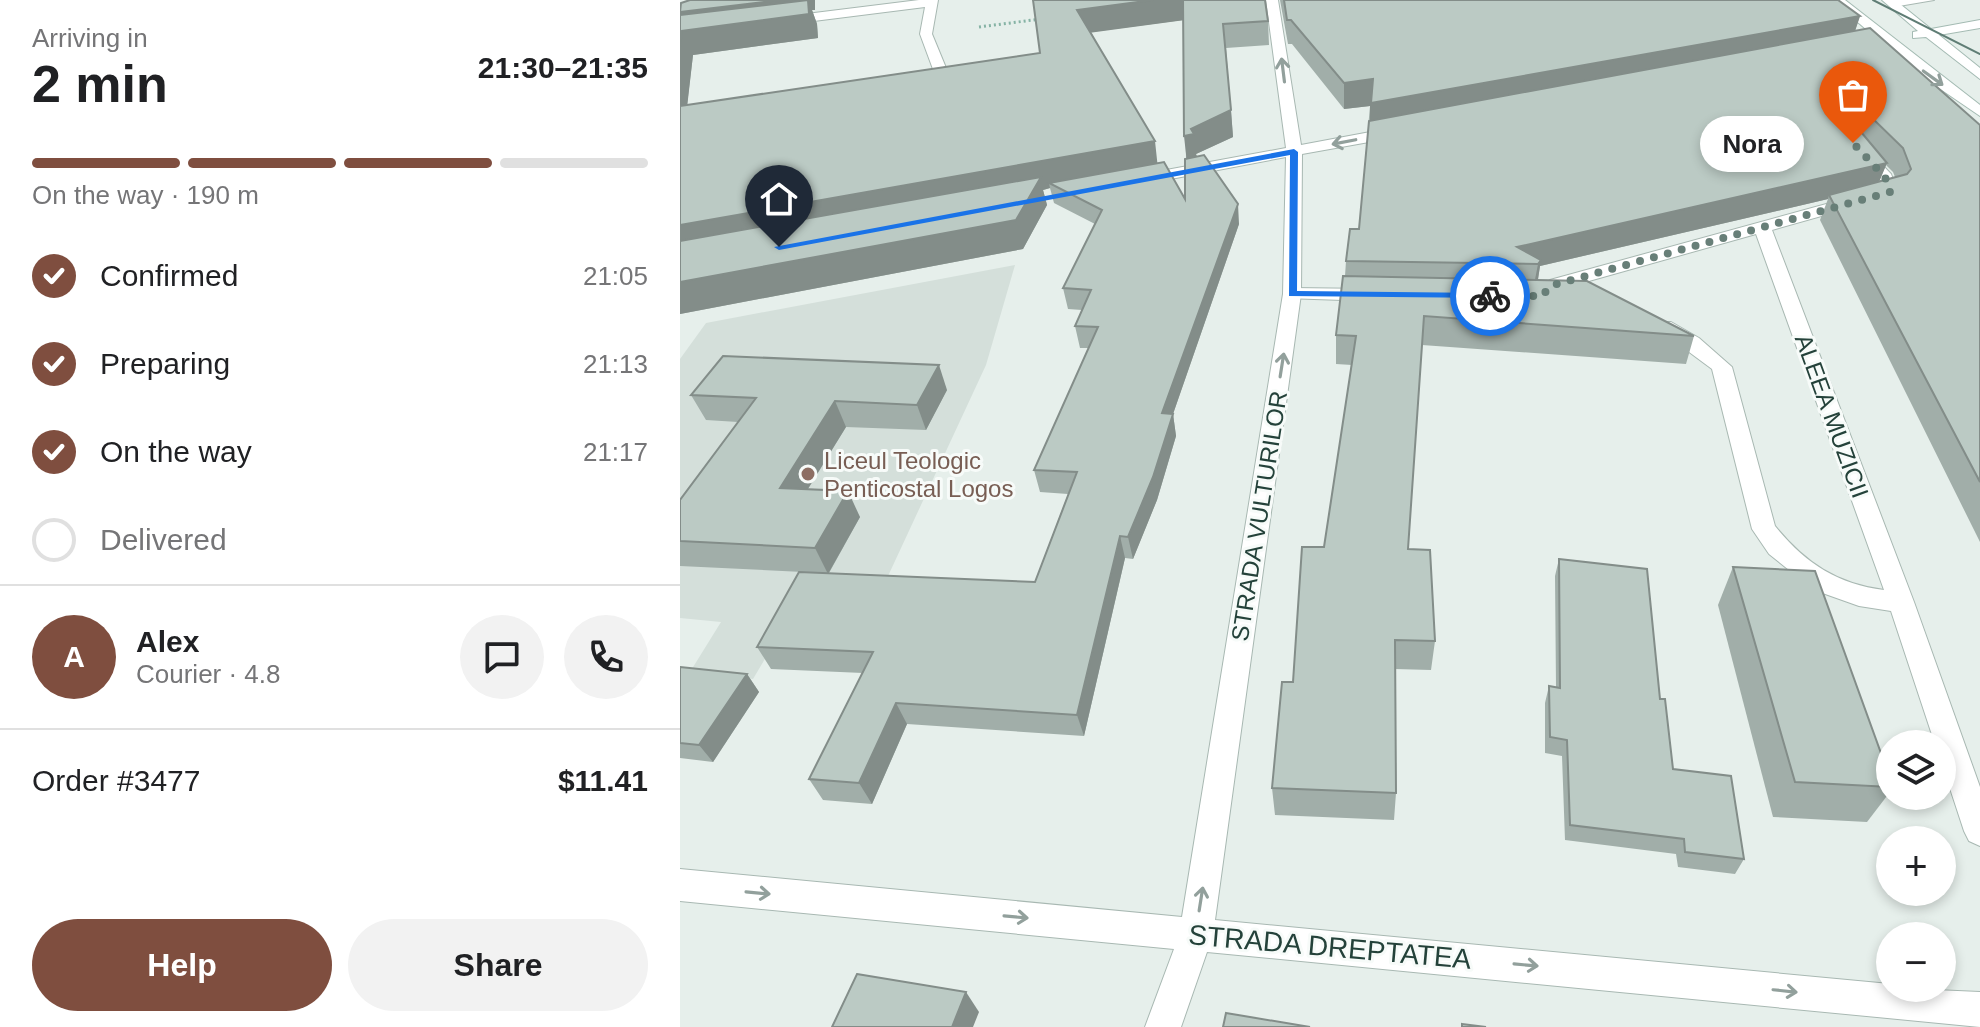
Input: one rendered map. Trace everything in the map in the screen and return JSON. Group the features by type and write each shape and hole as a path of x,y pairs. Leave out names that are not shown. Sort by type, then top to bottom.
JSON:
{"street":[{"name":"STRADA VULTURILOR","path":"1163,1027 1196,934 1292,294 1294,152 1272,0"},
{"path":"1838,0 1980,112"},
{"path":"1890,2 1928,0"},
{"path":"775,22 932,1 926,34 944,80"},
{"path":"1890,2 1980,75"},
{"path":"1865,44 1980,24"},
{"path":"1115,185 1417,128"},
{"path":"1584,300 1535,296 1557,284 1763,230 1890,192 1885,177 1853,143"},
{"name":"ALEEA MUZICII","path":"1763,230 1901,602 1980,831"},
{"path":"1292,294 1386,295"},
{"path":"1642,316 1692,342 1722,367 1764,529 1779,550 1822,583 1856,598 1901,602"},
{"name":"STRADA DREPTATEA","path":"680,885 1196,934 1935,1016 1980,1010"}],"path":[{"path":"979,27 1040,19"}],"shaded area":[{"name":"Liceul Teologic Penticostal Logos","path":"1015,265 986,365 882,589 810,583 753,679 690,672 721,622 680,618 680,359 706,323"}],"building":[{"path":"690,0 780,0 680,12 681,3"},
{"path":"808,0 809,14 682,31 680,47 680,15"},
{"path":"1033,0 1153,0 1077,10 1155,141 680,225 680,106 1040,53"},
{"path":"1183,0 1265,0 1268,21 1223,24 1231,110 1191,129 1194,134 1184,136"},
{"path":"1284,0 1838,0 1860,16 1371,103 1373,79 1344,83 1291,20 1287,20"},
{"path":"1870,28 1980,125 1980,482 1829,195 1907,174 1911,169 1903,148 1869,115 1857,114 1851,120 1887,163 1517,247 1541,260 1538,264 1346,261 1350,229 1359,229 1369,121"},
{"path":"1204,155 1238,204 1162,413 1173,414 1153,477 1128,537 1120,536 1077,715 896,703 859,783 809,779 873,652 757,647 799,572 1035,582 1077,472 1034,470 1098,327 1075,326 1091,290 1063,288 1102,210 1049,183 1164,162 1185,199 1185,159"},
{"path":"1041,177 1016,220 680,282 680,241"},
{"path":"1343,276 1587,281 1694,336 1424,316 1408,549 1430,550 1435,641 1395,640 1396,793 1272,788 1282,682 1293,682 1302,547 1324,547 1356,336 1336,335"},
{"path":"723,356 939,365 917,405 835,401 780,488 848,491 815,548 680,541 680,500 756,398 691,395"},
{"path":"1559,559 1647,569 1660,699 1665,699 1673,769 1731,776 1744,859 1685,852 1684,839 1570,825 1567,740 1550,737 1549,686 1560,688"},
{"path":"1733,567 1815,571 1876,739 1876,786 1795,782"},
{"path":"680,667 747,674 699,745 680,743"},
{"path":"857,974 966,992 952,1027 832,1027"},
{"path":"1226,1013 1310,1027 1223,1027"}],"tram line":[{"path":"1873,0 1980,54"}],"way so far":[{"path":"1490,296 1543,296 1548,288 1557,284 1763,230 1890,192 1890,184 1885,177 1853,143"}],"place":[{"name":"Nora","path":"1853,143"},
{"name":"Liceul Teologic Penticostal Logos","path":"808,474"}],"route":[{"path":"779,247 1294,152 1292,294 1490,296"}]}
